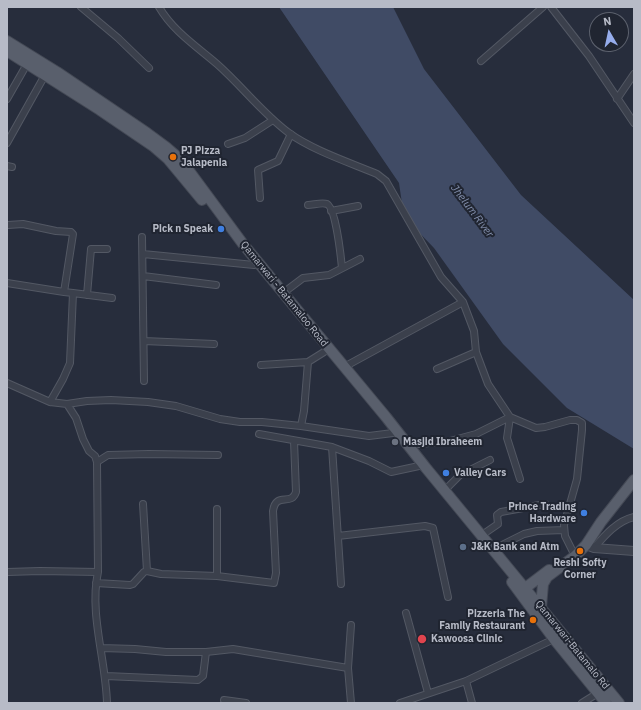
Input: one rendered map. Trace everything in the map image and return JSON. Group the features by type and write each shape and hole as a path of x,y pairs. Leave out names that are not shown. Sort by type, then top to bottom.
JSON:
{"main road":[{"name":"Qamarwari - Batamaloo Road","path":"7,41 57,72 166,147 181,160 243,244 494,549 522,590"},
{"name":"Qamarwari - Batamaloo Road","path":"7,51 135,134 168,159 324,352 393,433 522,590"},
{"path":"606,703 554,639 522,590 575,553 590,546 601,522 634,480"},
{"path":"540,607 542,589 545,580 575,553"},
{"name":"Qamarwari-Batamalo Rd","path":"522,590 540,607 620,703"}],"street":[{"path":"81,7 118,38 149,68"},
{"path":"159,7 177,31 218,65 274,120 291,134 310,146 377,174 389,185 441,277 463,302 474,331 476,352 488,384 510,417 536,428 545,428 570,420 577,420 582,423 577,479 564,525 565,536 575,553"},
{"path":"481,61 543,7"},
{"path":"551,7 589,56 634,123"},
{"path":"7,99 27,64"},
{"path":"617,99 634,74"},
{"path":"7,143 45,75"},
{"path":"228,144 245,138 274,120"},
{"path":"260,198 258,171 262,167 278,161 291,134"},
{"path":"308,205 328,205 336,226 342,268"},
{"path":"331,211 358,206"},
{"path":"8,225 23,224 56,231 72,232 73,236 64,292"},
{"path":"142,237 144,381"},
{"path":"87,295 91,249 107,249"},
{"path":"143,254 169,258 254,265"},
{"path":"283,293 303,278 326,276 360,259"},
{"path":"143,276 216,286"},
{"path":"7,283 73,294 112,298"},
{"path":"50,402 63,380 70,363 73,294"},
{"path":"344,367 463,302"},
{"path":"144,341 214,344"},
{"path":"261,365 308,362 324,352"},
{"path":"437,369 476,352"},
{"path":"301,426 304,411 308,362"},
{"path":"7,383 50,402 67,404 87,401 112,400 148,402 176,406 240,422 262,422 301,426 369,436 393,433"},
{"path":"67,404 76,418 89,451 95,456 97,462 98,572 96,583 101,648 106,676 107,703"},
{"path":"408,445 450,441 476,434 510,417"},
{"path":"510,417 507,438 520,479"},
{"path":"259,434 332,447 369,461 391,472 419,466"},
{"path":"96,583 130,585 147,571 160,574 217,576 271,583 274,582 276,573 273,511 276,502 279,500 291,499 296,492 294,440"},
{"path":"332,447 341,584"},
{"path":"97,462 108,455 218,455"},
{"path":"445,490 460,475 490,460"},
{"path":"143,504 147,571"},
{"path":"482,535 498,524 497,515 501,512 545,504"},
{"path":"217,509 217,576"},
{"path":"590,546 627,518 634,516"},
{"path":"338,536 425,526 433,528 448,597"},
{"path":"494,549 524,534 537,531 564,530"},
{"path":"590,546 634,551"},
{"path":"7,572 98,572"},
{"path":"406,613 428,693"},
{"path":"351,625 348,668 351,703"},
{"path":"400,703 466,681 554,639"},
{"path":"101,648 166,652 206,652 233,649 348,668"},
{"path":"106,676 198,680 203,676 206,652"},
{"path":"466,681 472,703"},
{"path":"582,703 598,693"},
{"path":"224,700 246,703"}],"water":[{"name":"Jhelum River","path":"279,7 393,7 424,69 521,195 634,300 634,449 567,408 503,344 434,248 404,217 399,183"}],"place":[{"name":"PJ Pizza Jalapenia","path":"173,157"},
{"name":"Pick n Speak","path":"221,229"},
{"name":"Masjid Ibraheem","path":"395,442"},
{"name":"Valley Cars","path":"446,473"},
{"name":"Prince Trading Hardware","path":"584,513"},
{"name":"J&K Bank and Atm","path":"463,547"},
{"name":"Reshi Softy Corner","path":"580,551"},
{"name":"Pizzeria The Family Restaurant","path":"533,620"},
{"name":"Kawoosa Clinic","path":"422,639"}]}
